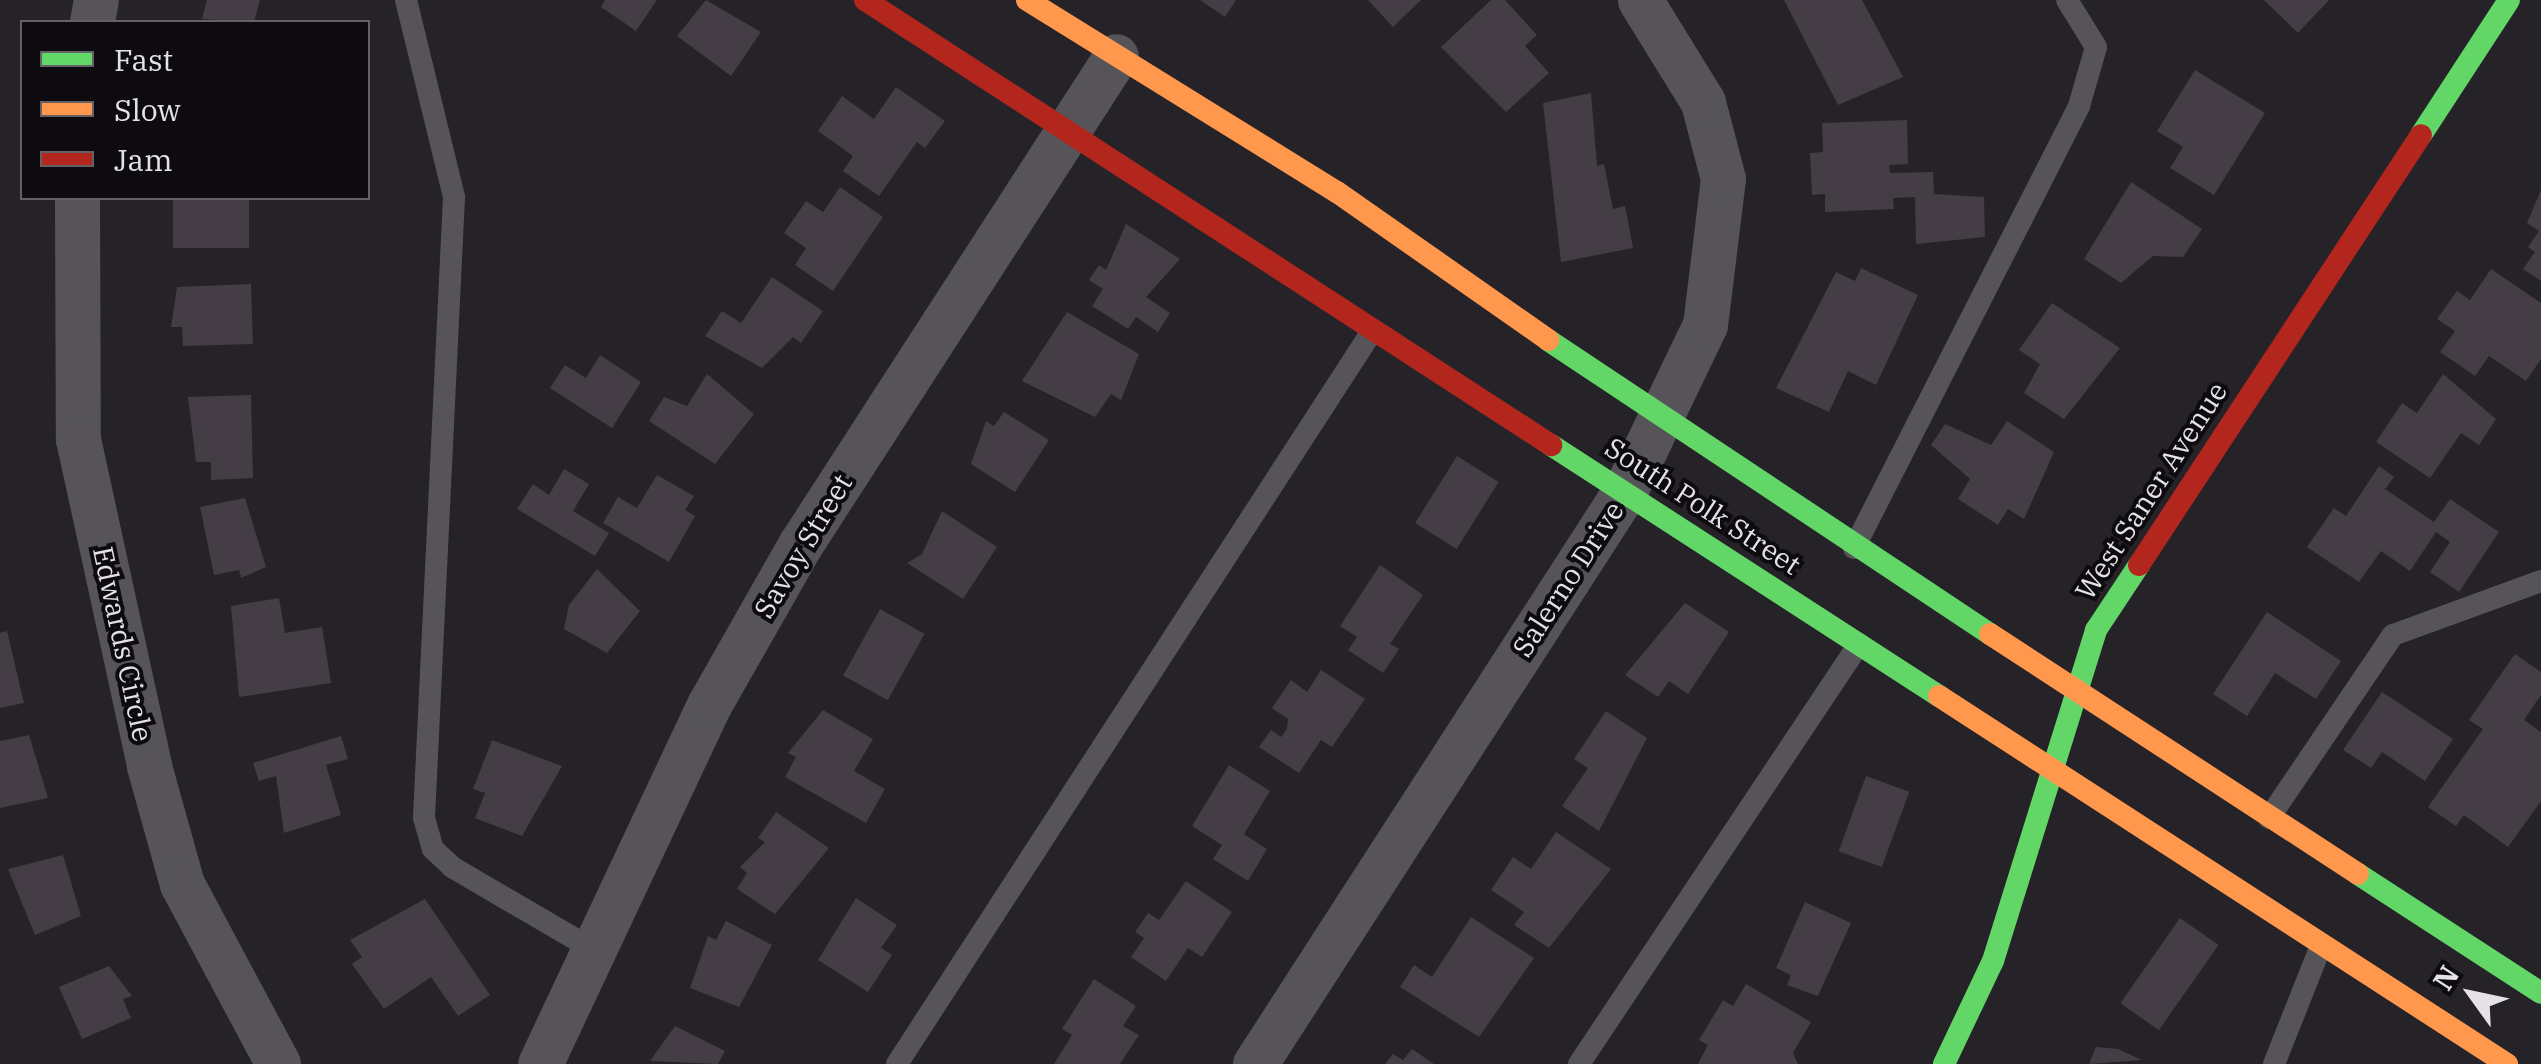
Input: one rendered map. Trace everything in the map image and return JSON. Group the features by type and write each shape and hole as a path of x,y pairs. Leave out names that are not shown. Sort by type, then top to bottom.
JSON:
{"main road":[{"name":"South Polk Street","path":"865,0 1626,491 2056,776 2507,1064"},
{"name":"South Polk Street","path":"1028,0 1337,192 1659,418 1854,548 2541,993"},
{"name":"West Saner Avenue","path":"1944,1064 1993,961 2056,776 2073,692 2096,630 2505,2"}],"street":[{"name":"Salerno Drive","path":"1256,1064 1626,491 1705,325 1723,179 1702,102 1640,0"},
{"name":"Savoy Street","path":"540,1064 710,705 791,561 1116,56"},
{"name":"Edwards Circle","path":"77,200 78,440 149,766 182,884 278,1064"}],"lane":[{"path":"406,0 454,197 424,818 432,850 452,867 594,950"},
{"path":"1854,548 2078,106 2096,47 2066,0"},
{"path":"897,1064 1373,330"},
{"path":"2270,818 2393,634 2541,581"},
{"path":"1579,1064 1858,644"},
{"path":"2274,1064 2322,946"}],"building":[{"path":"207,0 260,0 255,20 202,19"},
{"path":"605,0 657,0 636,31 601,7"},
{"path":"706,0 761,32 731,76 677,36"},
{"path":"1200,0 1236,0 1225,17"},
{"path":"1368,0 1421,0 1393,27"},
{"path":"1491,0 1505,0 1537,35 1525,46 1549,73 1506,112 1441,47"},
{"path":"1784,0 1862,0 1903,77 1838,105"},
{"path":"2264,0 2329,0 2298,33"},
{"path":"2195,70 2265,113 2214,195 2170,168 2183,147 2157,131"},
{"path":"896,87 945,121 925,148 917,142 879,196 843,171 853,156 818,131 842,96 874,119"},
{"path":"1591,93 1597,166 1604,164 1613,209 1625,206 1633,248 1561,262 1543,103"},
{"path":"1907,120 1908,164 1889,165 1890,173 1933,172 1934,194 1984,197 1985,237 1916,244 1915,197 1893,198 1894,209 1825,212 1825,194 1812,195 1810,153 1823,152 1822,123"},
{"path":"2131,182 2202,229 2183,257 2153,256 2121,283 2084,259"},
{"path":"840,187 883,217 833,291 795,265 806,248 784,233 806,201 823,212"},
{"path":"2541,190 2541,281 2523,269 2535,252 2528,247 2539,231 2527,223"},
{"path":"173,200 249,200 249,248 173,248"},
{"path":"1126,224 1180,259 1146,297 1170,313 1158,332 1136,317 1128,329 1092,306 1103,289 1089,280 1099,265 1106,270"},
{"path":"1861,268 1918,295 1876,385 1848,371 1829,412 1776,388 1836,272 1855,281"},
{"path":"2491,269 2541,303 2541,359 2526,381 2489,356 2475,376 2440,352 2455,331 2437,319 2457,291 2470,300"},
{"path":"772,277 823,311 801,343 793,337 762,368 705,336 722,311 741,323"},
{"path":"251,284 253,344 183,346 182,327 171,327 177,287"},
{"path":"2052,303 2120,348 2064,419 2024,393 2040,364 2019,350"},
{"path":"1067,312 1139,354 1121,400 1111,394 1095,417 1022,381"},
{"path":"600,355 641,382 612,428 550,388 565,365 586,378"},
{"path":"707,374 754,414 715,464 649,421 664,397 687,406"},
{"path":"2443,374 2496,419 2479,445 2461,433 2430,478 2376,442 2402,403 2417,413"},
{"path":"251,395 253,478 211,480 211,462 196,462 188,397"},
{"path":"1004,412 1049,440 1015,492 971,464 986,421 994,426"},
{"path":"2007,421 2054,452 2024,519 2008,509 1998,525 1958,499 1970,479 1931,445 1945,424 1991,445"},
{"path":"1457,456 1499,482 1457,549 1415,523"},
{"path":"2379,466 2394,477 2385,489 2434,522 2450,499 2499,532 2459,592 2430,572 2450,542 2436,532 2410,571 2381,551 2359,582 2307,547 2334,508 2346,516"},
{"path":"564,469 589,484 573,511 609,533 595,556 517,509 533,484 549,495"},
{"path":"657,475 694,496 685,510 695,516 669,562 603,523 618,497 637,508"},
{"path":"245,498 266,567 241,578 239,570 214,575 200,507"},
{"path":"942,511 997,547 963,599 907,563 922,554"},
{"path":"1380,565 1423,595 1390,644 1399,649 1383,673 1348,650 1357,637 1340,626"},
{"path":"597,569 640,611 607,653 564,629 569,605"},
{"path":"279,598 285,633 322,627 331,683 239,697 231,606"},
{"path":"1685,603 1729,632 1688,694 1669,681 1658,697 1625,675"},
{"path":"880,609 925,634 888,700 843,675"},
{"path":"2267,612 2341,661 2316,699 2275,673 2247,716 2213,694"},
{"path":"7,631 24,703 0,708 0,633"},
{"path":"2515,654 2541,672 2541,695 2524,720 2541,732 2541,801 2508,847 2464,815 2456,826 2428,807 2483,729 2469,720"},
{"path":"1321,670 1365,699 1332,747 1321,740 1299,773 1259,747 1271,730 1281,737 1287,729 1288,719 1272,708 1291,680 1307,692"},
{"path":"2382,692 2453,739 2425,781 2382,752 2371,768 2343,750"},
{"path":"823,710 873,739 854,771 885,789 866,823 785,777 796,757 788,753"},
{"path":"1606,711 1647,738 1599,831 1562,806 1588,768 1574,759"},
{"path":"29,735 48,798 0,808 0,741"},
{"path":"341,736 348,759 326,765 341,815 284,833 276,776 259,781 253,763"},
{"path":"492,740 562,766 522,836 475,818 485,793 473,789"},
{"path":"1229,765 1270,791 1244,834 1267,849 1248,881 1213,859 1222,845 1192,826"},
{"path":"1866,776 1909,792 1882,867 1839,851"},
{"path":"776,812 829,848 775,914 737,889 747,873 740,867 765,842 758,838"},
{"path":"1556,832 1611,869 1549,948 1514,925 1524,912 1491,890 1513,857 1531,869"},
{"path":"63,855 81,916 35,935 8,869"},
{"path":"1186,881 1232,912 1202,957 1188,948 1166,981 1131,957 1144,938 1135,932 1148,913 1159,920"},
{"path":"856,898 897,925 881,948 892,955 868,992 818,960"},
{"path":"425,899 490,995 458,1016 431,977 384,1009 352,964 362,957 350,940"},
{"path":"1805,902 1851,923 1818,996 1787,985 1791,975 1776,968"},
{"path":"1471,917 1534,958 1479,1037 1400,987 1414,965 1432,977"},
{"path":"2180,918 2219,945 2159,1030 2120,1003"},
{"path":"726,921 772,945 739,1007 690,988 708,936 716,940"},
{"path":"109,966 132,996 123,999 131,1018 82,1039 59,987"},
{"path":"1094,979 1136,1006 1123,1026 1139,1035 1120,1064 1054,1064 1072,1035 1062,1029"},
{"path":"1746,984 1811,1022 1793,1053 1798,1064 1698,1064 1708,1045 1699,1040 1723,1000 1733,1006"},
{"path":"675,1026 725,1051 718,1064 650,1061"},
{"path":"2096,1047 2118,1049 2142,1060 2089,1064"},
{"path":"1412,1049 1434,1064 1385,1064 1393,1054 1403,1060"}],"traffic: fast":[{"path":"2421,135 2509,0"},
{"path":"1548,340 1990,634"},
{"path":"1551,445 1939,696"},
{"path":"1944,1064 1993,961 2096,630 2139,565"},
{"path":"2358,874 2541,993"}],"traffic: slow":[{"path":"1027,0 1337,192 1548,340"},
{"path":"1990,634 2358,874"},
{"path":"1939,696 2507,1064"}],"traffic: jam":[{"path":"865,0 1551,445"},
{"path":"2139,565 2421,135"}]}
